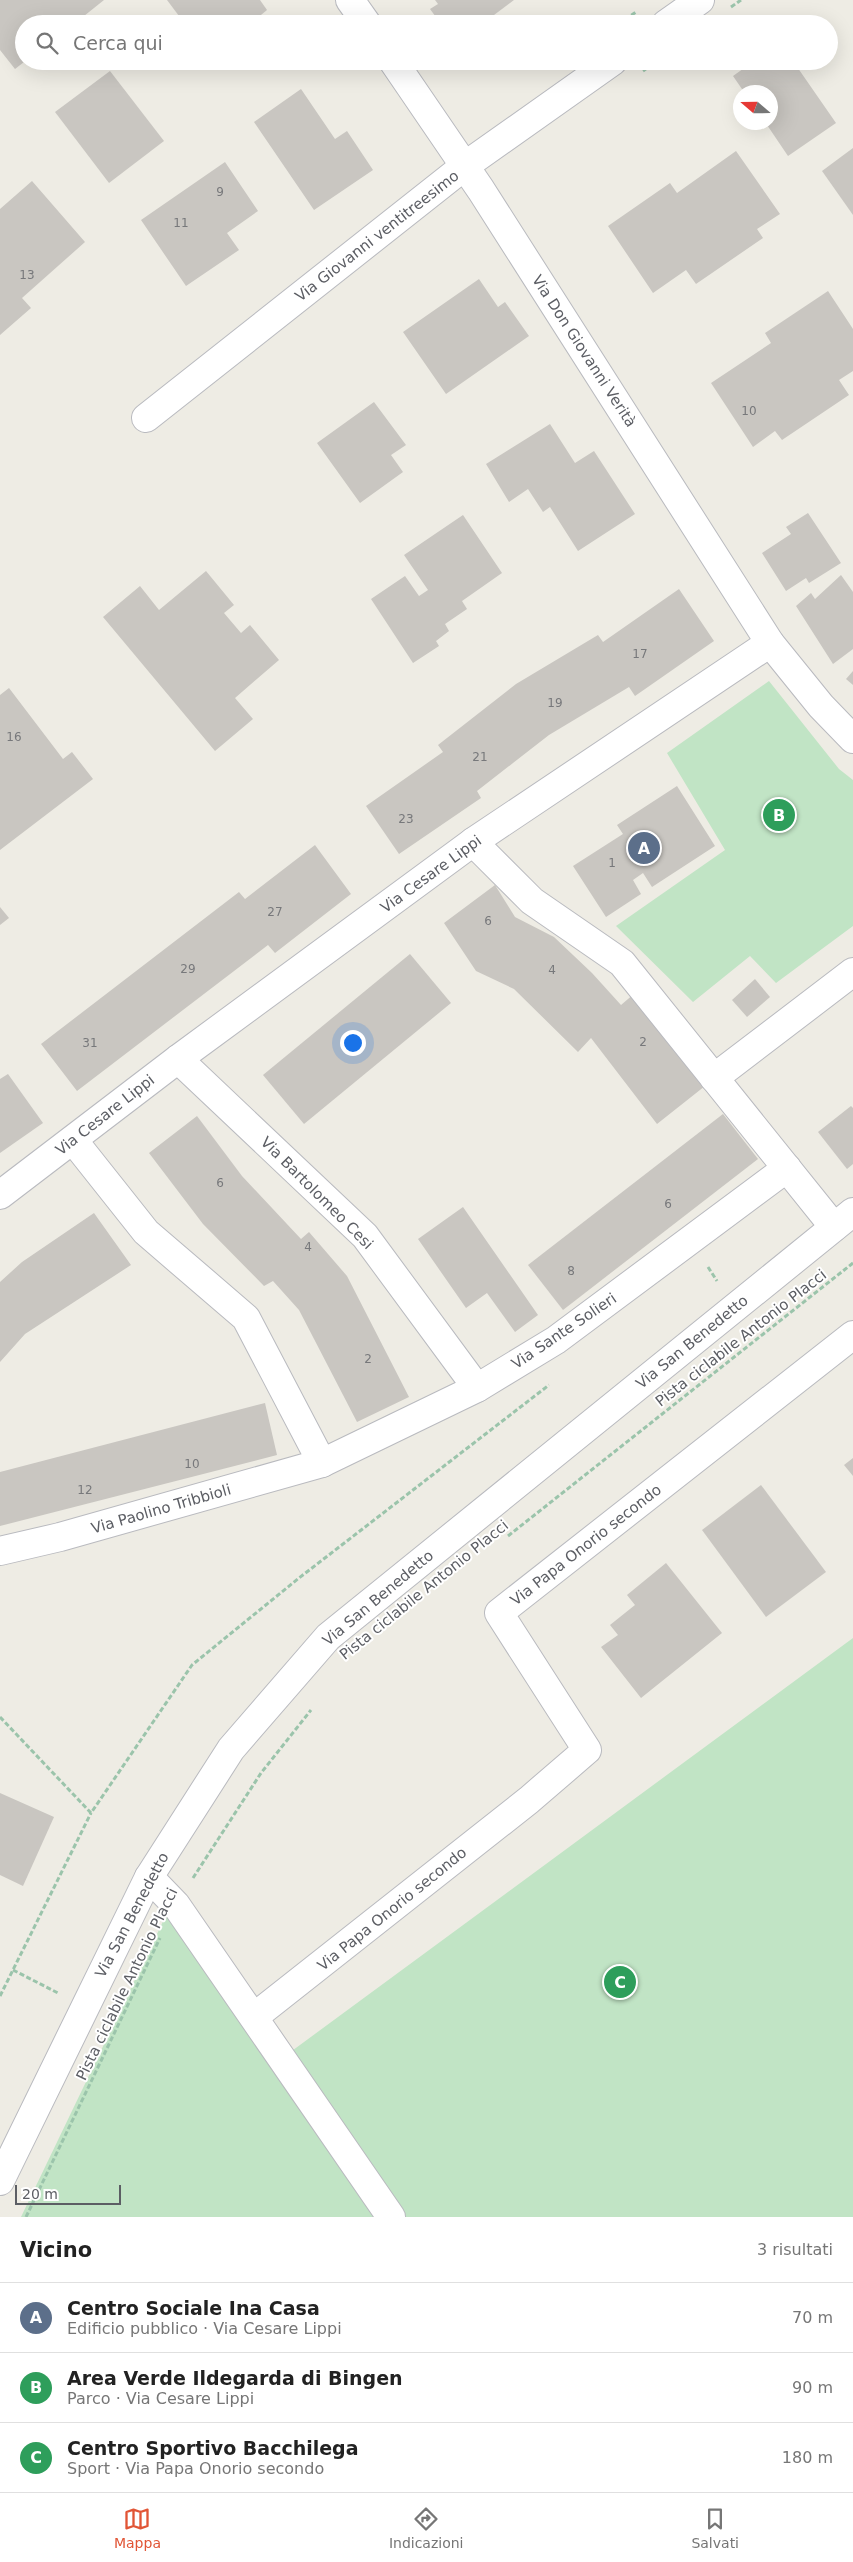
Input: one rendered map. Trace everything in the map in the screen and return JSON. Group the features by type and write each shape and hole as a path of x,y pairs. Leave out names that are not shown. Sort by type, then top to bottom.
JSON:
{"street":[{"path":"350,0 361,15"},
{"path":"679,15 700,0"},
{"name":"Via Don Giovanni Verità","path":"399,70 466,165 770,643"},
{"name":"Via Giovanni ventitreesimo","path":"146,418 466,165 600,70"},
{"path":"770,643 821,706 853,739"},
{"name":"Via Cesare Lippi","path":"0,1195 178,1059 474,842 770,643"},
{"path":"474,842 532,901 622,963 787,1168 843,1220"},
{"path":"714,1078 853,972"},
{"name":"Via Bartolomeo Cesi","path":"178,1059 365,1236 476,1388"},
{"path":"73,1140 146,1232 246,1318 322,1463"},
{"name":"Via Sante Solieri","path":"322,1463 476,1388 556,1340 787,1168"},
{"name":"Via San Benedetto","path":"0,2181 149,1877 231,1749 328,1637 843,1220"},
{"name":"Via Papa Onorio secondo","path":"254,2017 514,1812 587,1750 499,1613 853,1335"},
{"name":"Via Paolino Tribbioli","path":"0,1551 60,1538 322,1463"},
{"path":"149,1877 176,1905 391,2217"}],"path":[{"name":"Pista ciclabile Antonio Placci","path":"504,1540 853,1263"},
{"path":"0,1996 91,1813 192,1666 299,1578 557,1378"},
{"name":"Pista ciclabile Antonio Placci","path":"26,2217 176,1905 261,1773 314,1706"},
{"path":"0,1717 91,1813"}],"green space":[{"path":"769,681 839,769 853,780 853,926 776,983 750,956 693,1002 616,926 725,850 667,753"},
{"path":"853,1638 853,2217 21,2217 170,1907 285,2056"}],"building":[{"path":"0,0 104,0 85,15 15,15 15,69 0,50"},
{"path":"167,0 260,0 267,10 261,15 178,15"},
{"path":"435,0 514,0 494,15 434,15 430,9 438,4"},
{"path":"741,70 799,70 836,123 788,156 770,130 778,130 778,85 739,85 733,76"},
{"path":"110,71 164,141 109,183 55,112"},
{"path":"301,89 335,139 347,131 373,170 314,210 254,122"},
{"path":"853,148 853,215 822,171"},
{"path":"736,151 780,214 757,229 763,238 696,284 686,270 653,293 608,226 670,183 677,193"},
{"path":"225,162 258,211 227,233 239,250 186,286 141,220"},
{"path":"32,181 85,242 22,298 31,308 0,335 0,209"},
{"path":"479,279 498,307 505,302 529,336 446,394 403,332"},
{"path":"828,291 853,329 853,371 839,380 849,395 782,440 775,431 753,447 711,383 771,343 765,333"},
{"path":"374,402 406,445 391,455 403,472 360,503 317,443"},
{"path":"550,424 575,463 594,451 635,514 578,551 550,507 543,512 528,489 509,502 486,464"},
{"path":"808,513 841,563 809,583 806,578 786,591 762,553 791,534 786,527"},
{"path":"463,515 502,573 462,601 467,609 445,624 449,631 436,641 439,646 413,663 371,599 405,576 419,596 428,590 404,555"},
{"path":"206,571 234,605 224,613 241,633 250,625 279,660 235,698 253,719 215,751 103,617 140,586 159,610"},
{"path":"841,575 853,592 853,649 833,664 796,606 811,593 815,599"},
{"path":"679,589 714,641 635,696 629,687 549,735 477,791 481,798 399,854 366,806 443,752 438,745 516,684 598,635 603,642"},
{"path":"853,671 853,685 846,679"},
{"path":"9,688 63,759 72,752 93,779 0,850 0,695"},
{"path":"677,786 715,846 652,887 643,873 633,880 641,894 606,917 573,866 623,834 617,825"},
{"path":"315,845 351,894 275,953 268,945 77,1091 41,1044 239,892 245,899"},
{"path":"495,885 515,917 554,937 592,973 621,1005 635,993 705,1086 657,1124 591,1038 578,1052 514,989 476,971 444,923"},
{"path":"0,907 9,918 0,925"},
{"path":"410,954 451,1003 304,1124 263,1075"},
{"path":"755,979 770,997 747,1017 732,1000"},
{"path":"8,1074 43,1123 0,1153 0,1079"},
{"path":"851,1106 853,1108 853,1164 847,1169 818,1132"},
{"path":"723,1114 758,1159 563,1310 528,1265"},
{"path":"197,1116 242,1176 301,1239 309,1232 347,1276 409,1397 357,1422 299,1310 273,1281 264,1286 203,1224 149,1153"},
{"path":"463,1207 538,1315 515,1332 487,1293 466,1308 418,1239"},
{"path":"94,1213 131,1265 25,1334 0,1362 0,1282 22,1262"},
{"path":"265,1403 277,1455 0,1526 0,1472"},
{"path":"853,1458 853,1476 844,1465"},
{"path":"761,1485 826,1572 766,1617 702,1530"},
{"path":"666,1563 722,1633 641,1698 601,1647 618,1635 610,1625 635,1605 627,1595"},
{"path":"0,1793 54,1817 23,1886 0,1875"}],"place":[{"name":"Area Verde Ildegarda di Bingen","path":"779,815"},
{"name":"Centro Sociale Ina Casa","path":"644,848"},
{"name":"Centro Sportivo Bacchilega","path":"620,1982"}]}
